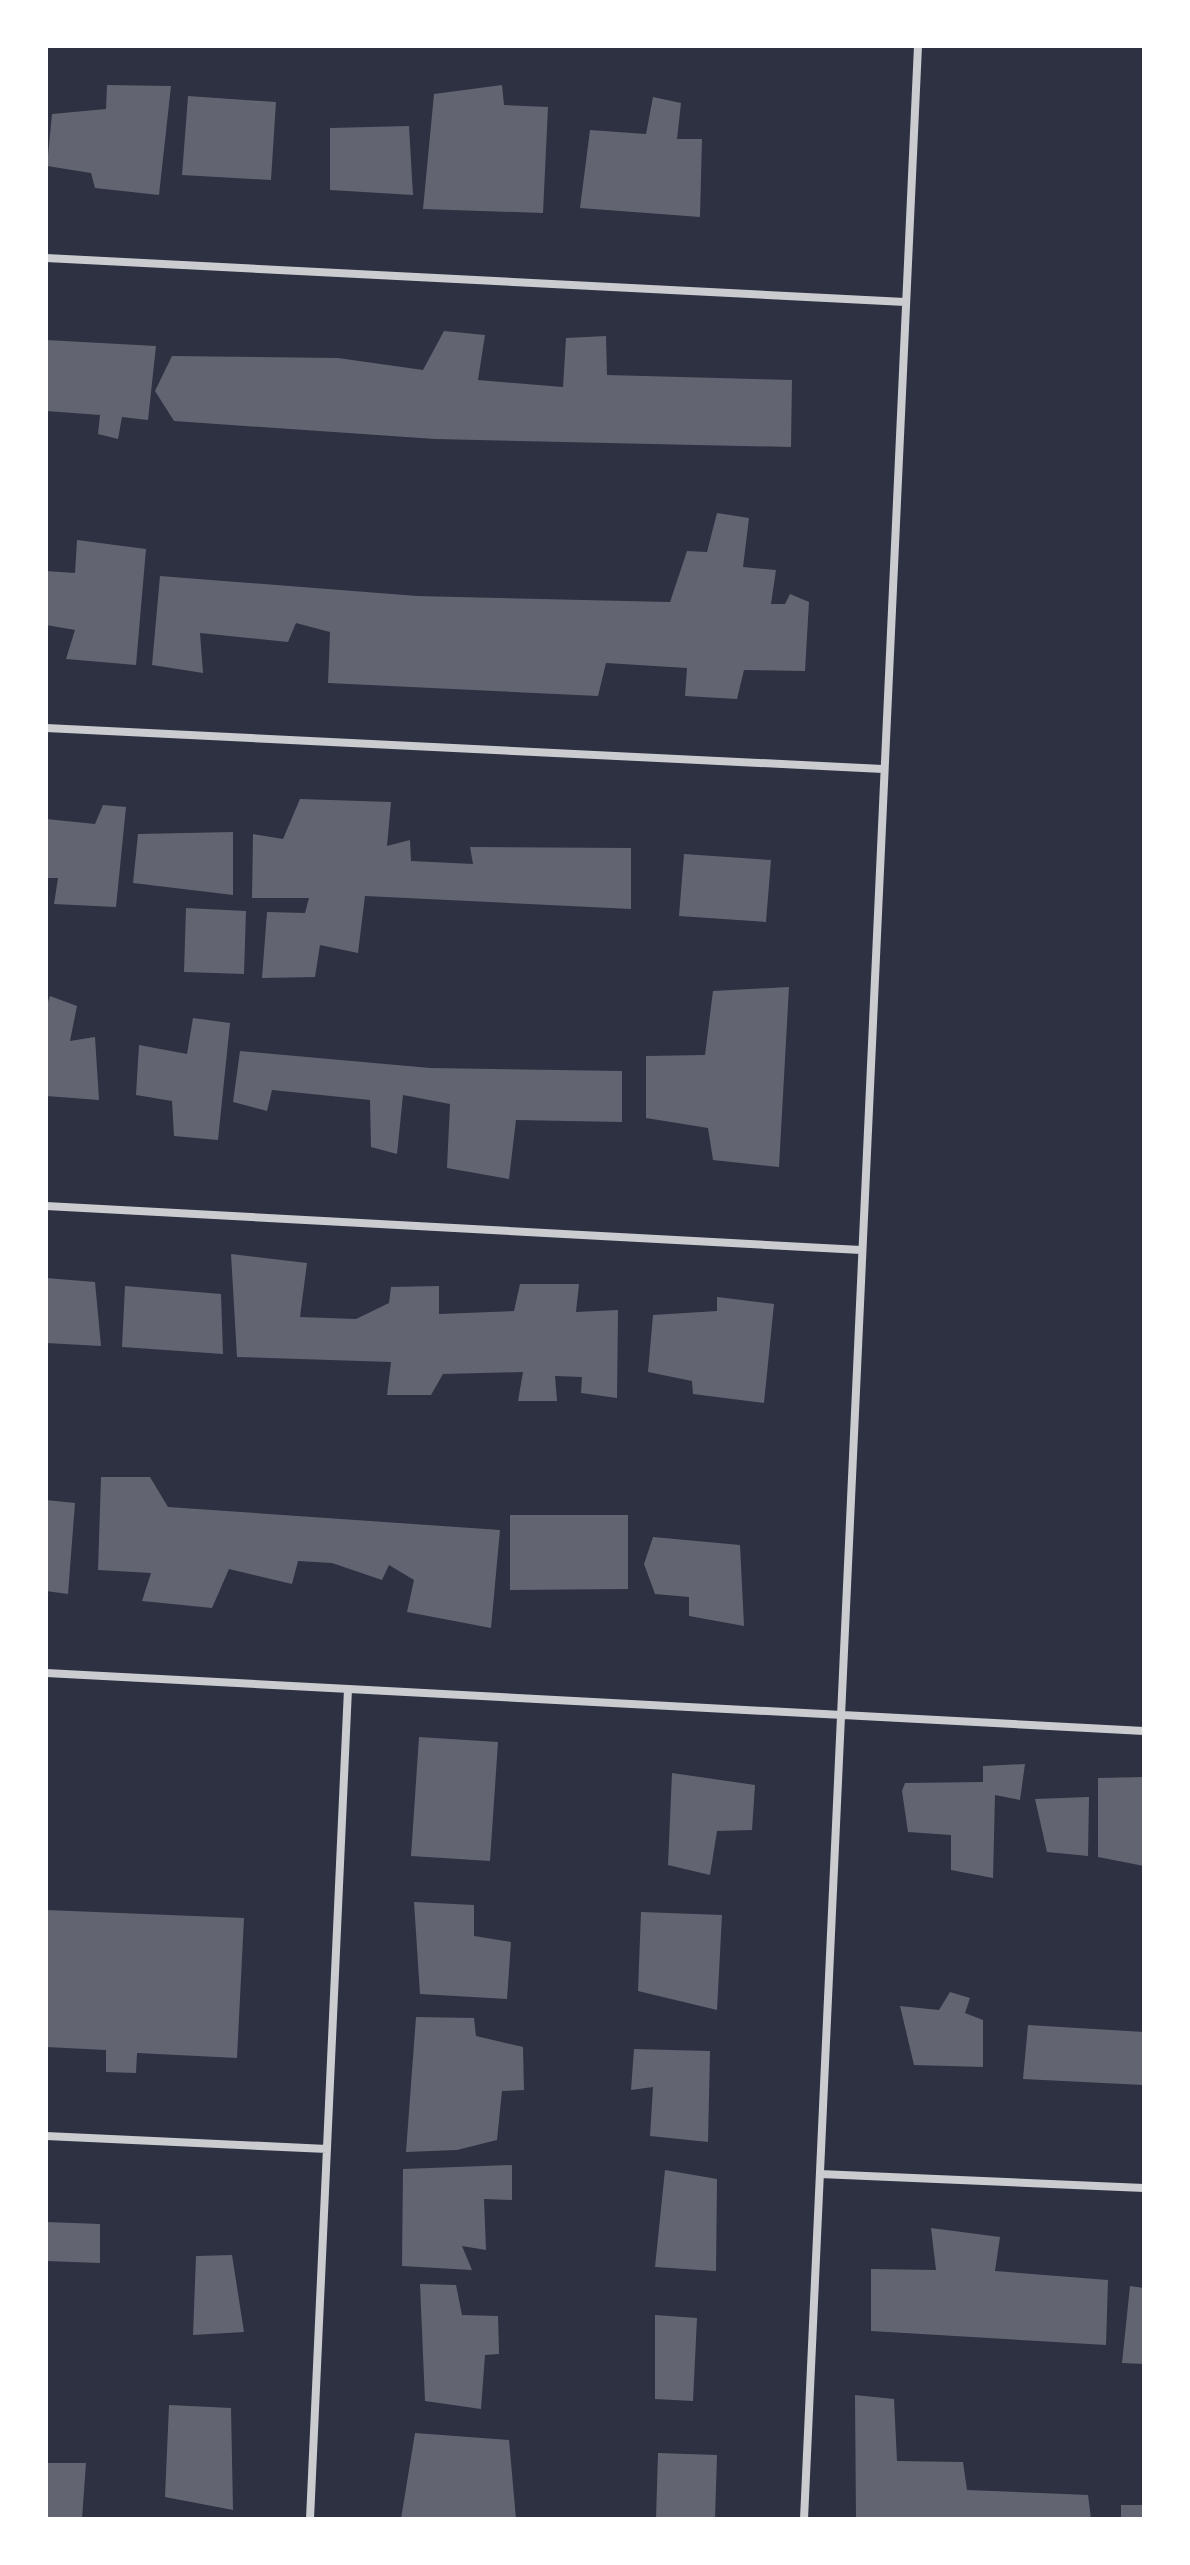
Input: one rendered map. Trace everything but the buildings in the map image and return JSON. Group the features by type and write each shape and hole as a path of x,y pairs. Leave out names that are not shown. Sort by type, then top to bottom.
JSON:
{"street":[{"path":"804,2519 918,46"},
{"path":"46,258 905,302"},
{"path":"46,728 883,769"},
{"path":"46,1206 861,1250"},
{"path":"46,1673 1144,1731"},
{"path":"310,2519 348,1689"},
{"path":"46,2136 327,2149"},
{"path":"820,2174 1144,2188"}]}
